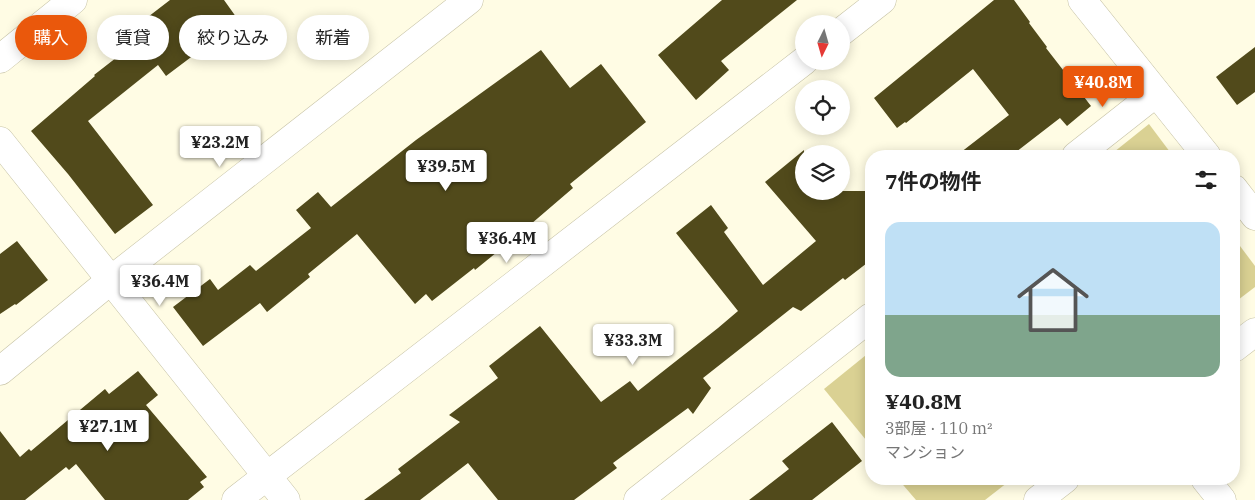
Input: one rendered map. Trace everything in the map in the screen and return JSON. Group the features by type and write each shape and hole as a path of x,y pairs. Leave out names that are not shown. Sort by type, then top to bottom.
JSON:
{"street":[{"path":"0,58 73,0"},
{"path":"0,371 111,280 469,0"},
{"path":"850,25 882,0"},
{"path":"1082,0 1202,150"},
{"path":"236,500 795,68"},
{"path":"1084,150 1156,93"},
{"path":"0,142 286,500"},
{"path":"1240,197 1255,216"},
{"path":"638,500 865,322"},
{"path":"1240,343 1255,332"},
{"path":"1038,500 1057,485"},
{"path":"1210,485 1222,500"}],"shaded area":[{"path":"1149,124 1168,150 1116,150"},
{"path":"1240,246 1255,266 1255,287 1240,298"},
{"path":"865,356 865,439 824,389"},
{"path":"903,485 1004,485 985,500 916,500"}],"building":[{"path":"170,0 224,0 235,15 179,15 179,60 187,60 166,76 158,65 88,121 153,205 115,234 31,131 113,60 169,60 169,15 150,15"},
{"path":"722,0 797,0 721,61 729,70 696,100 658,55"},
{"path":"994,0 1014,0 1046,48 1091,106 1067,126 1060,118 1019,150 964,150 1009,115 973,69 906,123 897,128 874,98"},
{"path":"1255,47 1255,92 1237,105 1216,77"},
{"path":"541,50 570,88 601,64 646,122 570,184 573,188 524,230 475,270 474,268 432,301 426,294 415,304 357,234 308,274 310,277 267,312 260,303 203,346 173,307 210,279 218,290 250,265 256,271 311,228 296,210 318,192 331,207 416,140"},
{"path":"795,157 795,200 850,200 850,191 865,191 865,265 845,280 843,278 801,311 793,307 703,378 711,388 693,414 688,408 613,463 617,468 574,500 498,500 468,463 420,500 364,500 401,473 398,469 460,422 449,415 498,378 489,366 540,326 601,402 630,381 638,391 738,311 676,233 711,205 728,228 724,232 763,285 816,241 765,182"},
{"path":"17,241 48,280 16,305 0,314 0,254"},
{"path":"138,371 158,395 146,405 207,477 200,482 204,487 188,500 105,500 76,464 69,470 66,467 25,500 0,500 0,431 20,457 29,449 31,451 105,389 109,394"},
{"path":"832,422 862,461 812,500 749,500 789,469 782,461"}]}
